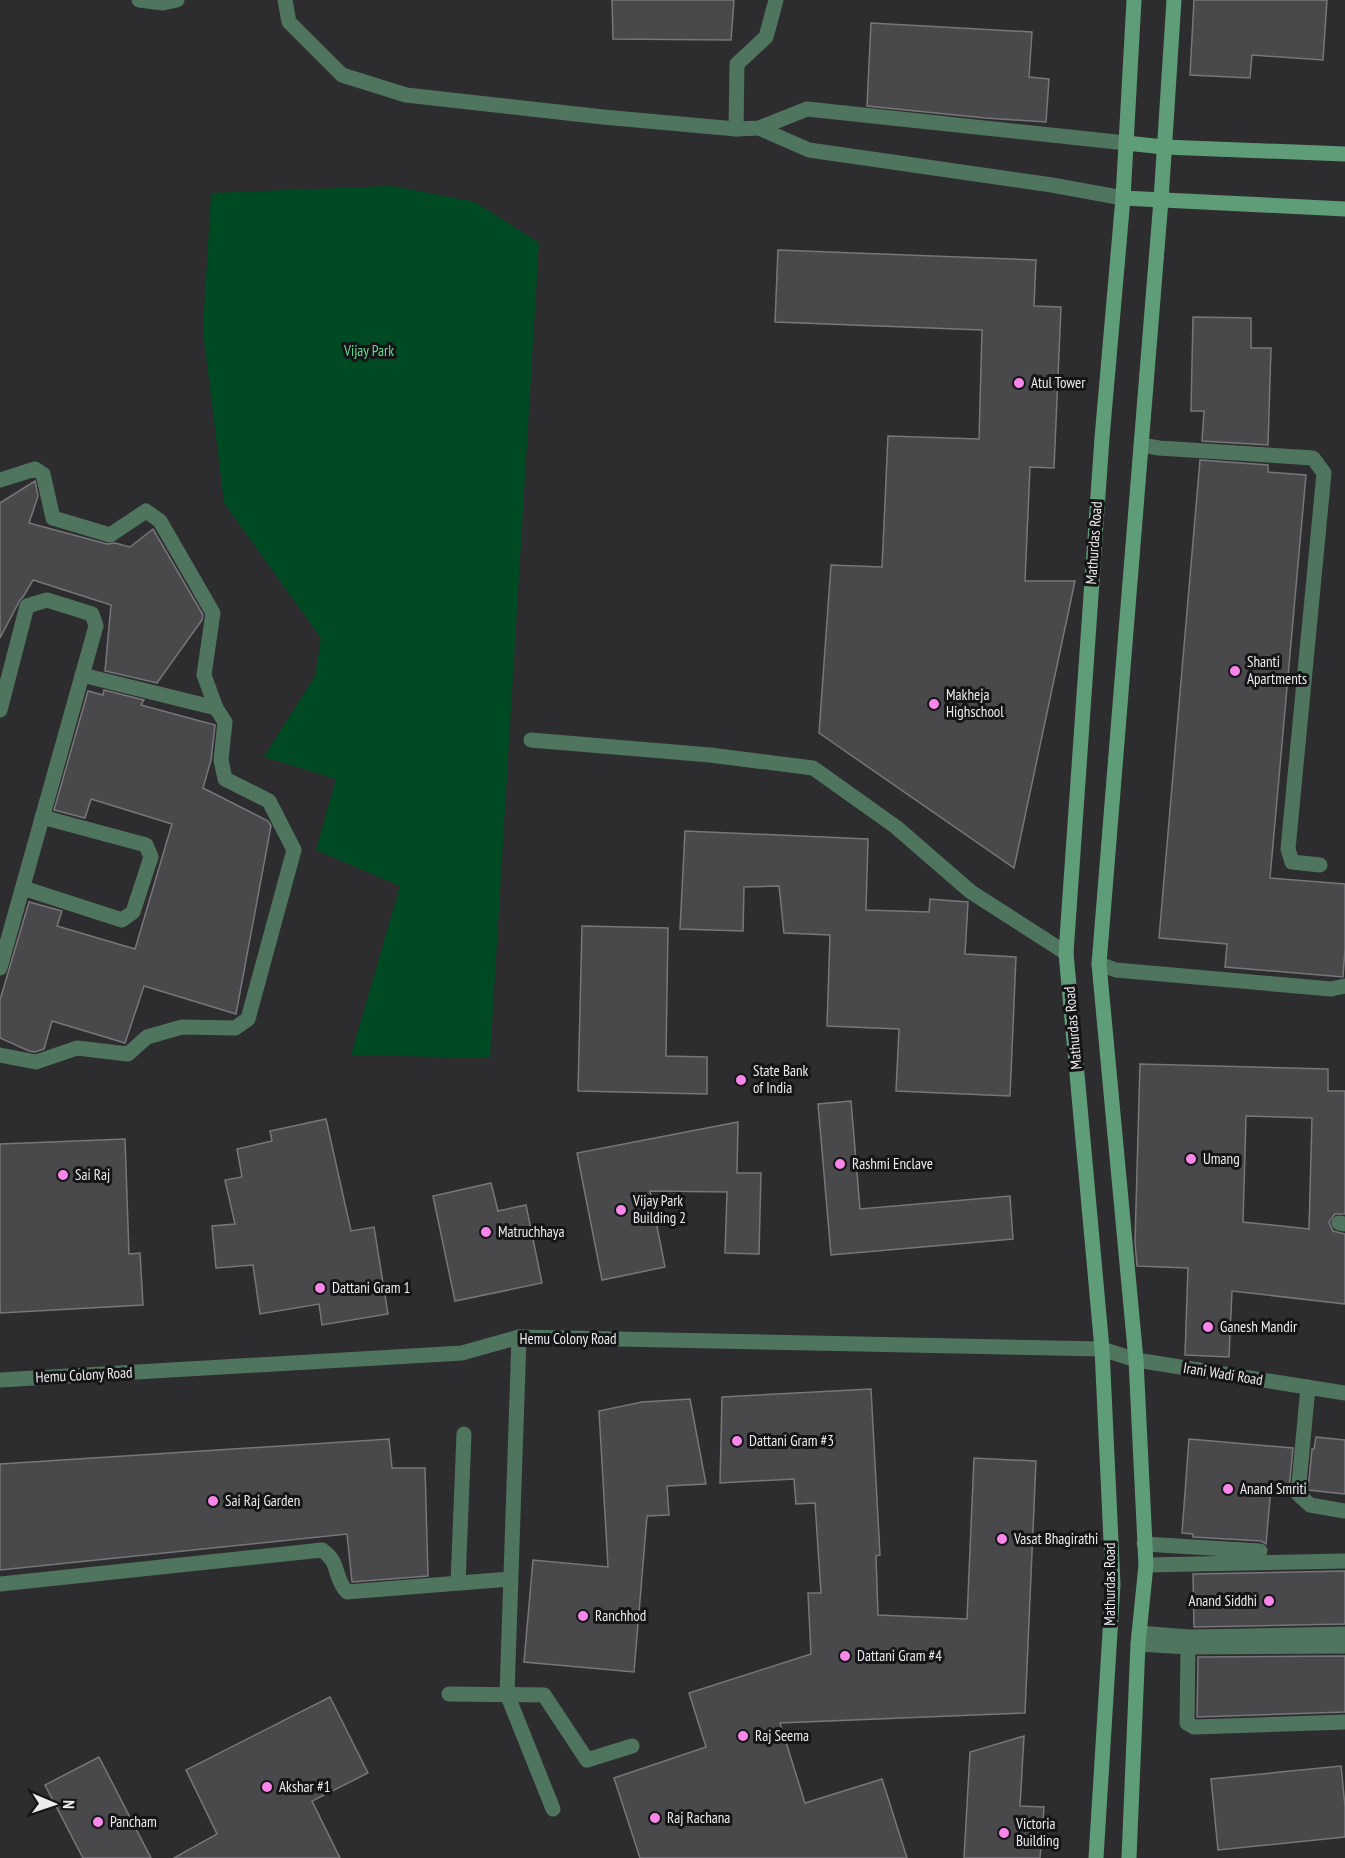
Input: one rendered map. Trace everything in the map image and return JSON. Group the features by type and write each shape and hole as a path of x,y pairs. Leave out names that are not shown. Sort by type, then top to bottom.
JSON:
{"street":[{"path":"140,0 163,3 177,0"},
{"path":"285,0 289,22 342,75 406,95 736,129 759,128 807,109 1164,147 1345,154"},
{"path":"736,129 737,64 766,37 776,0"},
{"path":"1126,143 1134,0"},
{"path":"1129,1858 1138,1639 1146,1565 1136,1360 1099,964 1161,201 1174,0"},
{"path":"759,128 809,150 1052,185 1123,198 1345,209"},
{"name":"Mathurdas Road","path":"1096,1858 1113,1584 1102,1349 1066,953 1101,450 1126,143"},
{"path":"1141,445 1313,458 1324,473 1288,849 1292,862 1320,865"},
{"path":"0,480 35,470 43,474 53,518 110,535 146,512 160,521 213,613 204,675 216,708 225,722 221,760 225,779 269,801 294,850 248,1019 235,1028 182,1027 147,1037 128,1054 76,1048 36,1062 0,1055"},
{"path":"0,710 27,606 47,600 92,614 96,626 0,968"},
{"path":"82,675 216,708"},
{"path":"531,740 711,755 813,768 896,827 972,892 1066,953"},
{"path":"23,888 122,920 133,912 151,857 146,845 42,817"},
{"path":"1099,964 1116,970 1283,985 1331,989 1345,986"},
{"path":"519,1336 507,1694 554,1809"},
{"name":"Hemu Colony Road","path":"0,1380 462,1353 519,1336 1102,1349"},
{"name":"Irani Wadi Road","path":"1102,1349 1136,1360 1345,1393"},
{"path":"1308,1387 1298,1494 1310,1505 1345,1511"},
{"path":"458,1583 464,1434"},
{"path":"1144,1544 1260,1551"},
{"path":"0,1584 322,1550 333,1557 341,1585 347,1592 510,1579"},
{"path":"1146,1565 1345,1561"},
{"path":"1138,1639 1345,1634"},
{"path":"1138,1639 1188,1647 1345,1646"},
{"path":"1188,1647 1187,1724 1194,1728 1345,1722"},
{"path":"449,1695 544,1695 587,1760 632,1746"}],"green space":[{"name":"Vijay Park","path":"392,186 475,202 539,243 490,1058 351,1055 400,886 316,850 336,779 264,757 315,676 321,638 224,503 203,331 211,193"}],"building":[{"path":"612,0 734,0 731,40 613,39"},
{"path":"1194,0 1327,0 1323,60 1252,55 1250,78 1190,75"},
{"path":"871,23 1032,32 1029,77 1049,79 1046,122 867,106"},
{"path":"778,250 1036,260 1034,306 1061,307 1054,468 1030,467 1025,581 1075,581 1014,868 819,733 831,565 882,567 888,436 979,439 982,330 775,322"},
{"path":"1193,317 1251,318 1251,348 1271,348 1268,445 1202,441 1204,411 1191,411"},
{"name":"Shanti Apartments","path":"1200,460 1268,465 1268,472 1306,475 1270,878 1345,884 1343,977 1225,967 1227,944 1159,938"},
{"path":"35,481 38,496 29,523 107,544 115,543 130,547 153,529 203,615 202,620 157,683 105,671 111,605 33,580 0,638 0,503"},
{"path":"104,690 144,700 141,705 215,725 211,760 203,788 268,821 271,826 236,1014 144,986 125,1043 52,1021 44,1049 29,1051 0,1038 0,1000 29,902 62,911 57,926 135,949 172,824 91,799 85,818 54,810 88,691 103,695"},
{"path":"685,831 868,839 866,910 929,912 930,899 968,902 965,954 1016,957 1010,1096 896,1091 899,1029 827,1026 830,935 784,933 779,886 744,887 743,931 680,929"},
{"path":"582,926 668,928 666,1056 707,1057 707,1094 578,1091"},
{"name":"Umang","path":"1140,1064 1328,1069 1328,1091 1345,1091 1345,1214 1335,1214 1329,1222 1333,1231 1345,1234 1345,1304 1232,1291 1229,1357 1185,1355 1188,1268 1137,1266 1135,1242","holes":["1246,1116 1312,1118 1309,1229 1243,1222"]},
{"name":"Rashmi Enclave","path":"851,1101 860,1209 1010,1196 1013,1239 831,1255 818,1104"},
{"path":"326,1119 351,1231 374,1227 388,1314 322,1325 319,1304 260,1314 253,1265 216,1268 212,1226 235,1224 225,1180 242,1177 237,1149 272,1141 270,1131"},
{"path":"738,1122 737,1173 761,1173 759,1254 725,1253 727,1192 650,1191 665,1267 602,1280 577,1153"},
{"path":"125,1139 129,1254 140,1253 143,1305 0,1313 0,1144"},
{"name":"Matruchhaya","path":"491,1183 498,1211 526,1205 542,1283 455,1301 433,1196"},
{"path":"871,1389 880,1555 876,1556 878,1615 967,1619 974,1458 1036,1461 1025,1713 780,1723 805,1803 882,1779 907,1858 640,1858 614,1778 706,1747 689,1693 811,1654 808,1593 821,1593 815,1503 796,1504 794,1479 720,1483 722,1397"},
{"path":"690,1399 706,1484 667,1486 669,1515 647,1516 634,1672 524,1662 533,1560 608,1567 599,1411 642,1402"},
{"path":"1316,1437 1345,1440 1345,1494 1308,1490 1312,1449 1314,1449"},
{"name":"Sai Raj Garden","path":"389,1439 392,1468 425,1468 428,1576 352,1582 347,1534 0,1570 0,1464"},
{"name":"Anand Smriti","path":"1189,1439 1293,1448 1289,1489 1271,1487 1266,1544 1261,1541 1193,1537 1193,1534 1182,1533"},
{"name":"Anand Siddhi","path":"1345,1571 1345,1624 1194,1627 1193,1574"},
{"path":"1345,1656 1345,1712 1197,1717 1198,1657"},
{"name":"Akshar #1","path":"330,1697 368,1773 312,1801 340,1858 174,1858 217,1834 186,1770"},
{"path":"1024,1736 1020,1806 1044,1807 1040,1858 964,1858 970,1752"},
{"name":"Pancham","path":"99,1757 151,1858 83,1858 45,1785"},
{"path":"1341,1766 1345,1837 1218,1850 1211,1779"}],"place":[{"name":"Atul Tower","path":"1019,383"},
{"name":"Shanti Apartments","path":"1235,671"},
{"name":"Makheja Highschool","path":"934,704"},
{"name":"State Bank of India","path":"741,1080"},
{"name":"Umang","path":"1191,1159"},
{"name":"Rashmi Enclave","path":"840,1164"},
{"name":"Sai Raj","path":"63,1175"},
{"name":"Vijay Park Building 2","path":"621,1210"},
{"name":"Matruchhaya","path":"486,1232"},
{"name":"Dattani Gram 1","path":"320,1288"},
{"name":"Ganesh Mandir","path":"1208,1327"},
{"name":"Dattani Gram #3","path":"737,1441"},
{"name":"Anand Smriti","path":"1228,1489"},
{"name":"Sai Raj Garden","path":"213,1501"},
{"name":"Vasat Bhagirathi","path":"1002,1539"},
{"name":"Anand Siddhi","path":"1269,1601"},
{"name":"Ranchhod","path":"583,1616"},
{"name":"Dattani Gram #4","path":"845,1656"},
{"name":"Raj Seema","path":"743,1736"},
{"name":"Akshar #1","path":"267,1787"},
{"name":"Raj Rachana","path":"655,1818"},
{"name":"Pancham","path":"98,1822"},
{"name":"Victoria Building","path":"1004,1833"}]}
